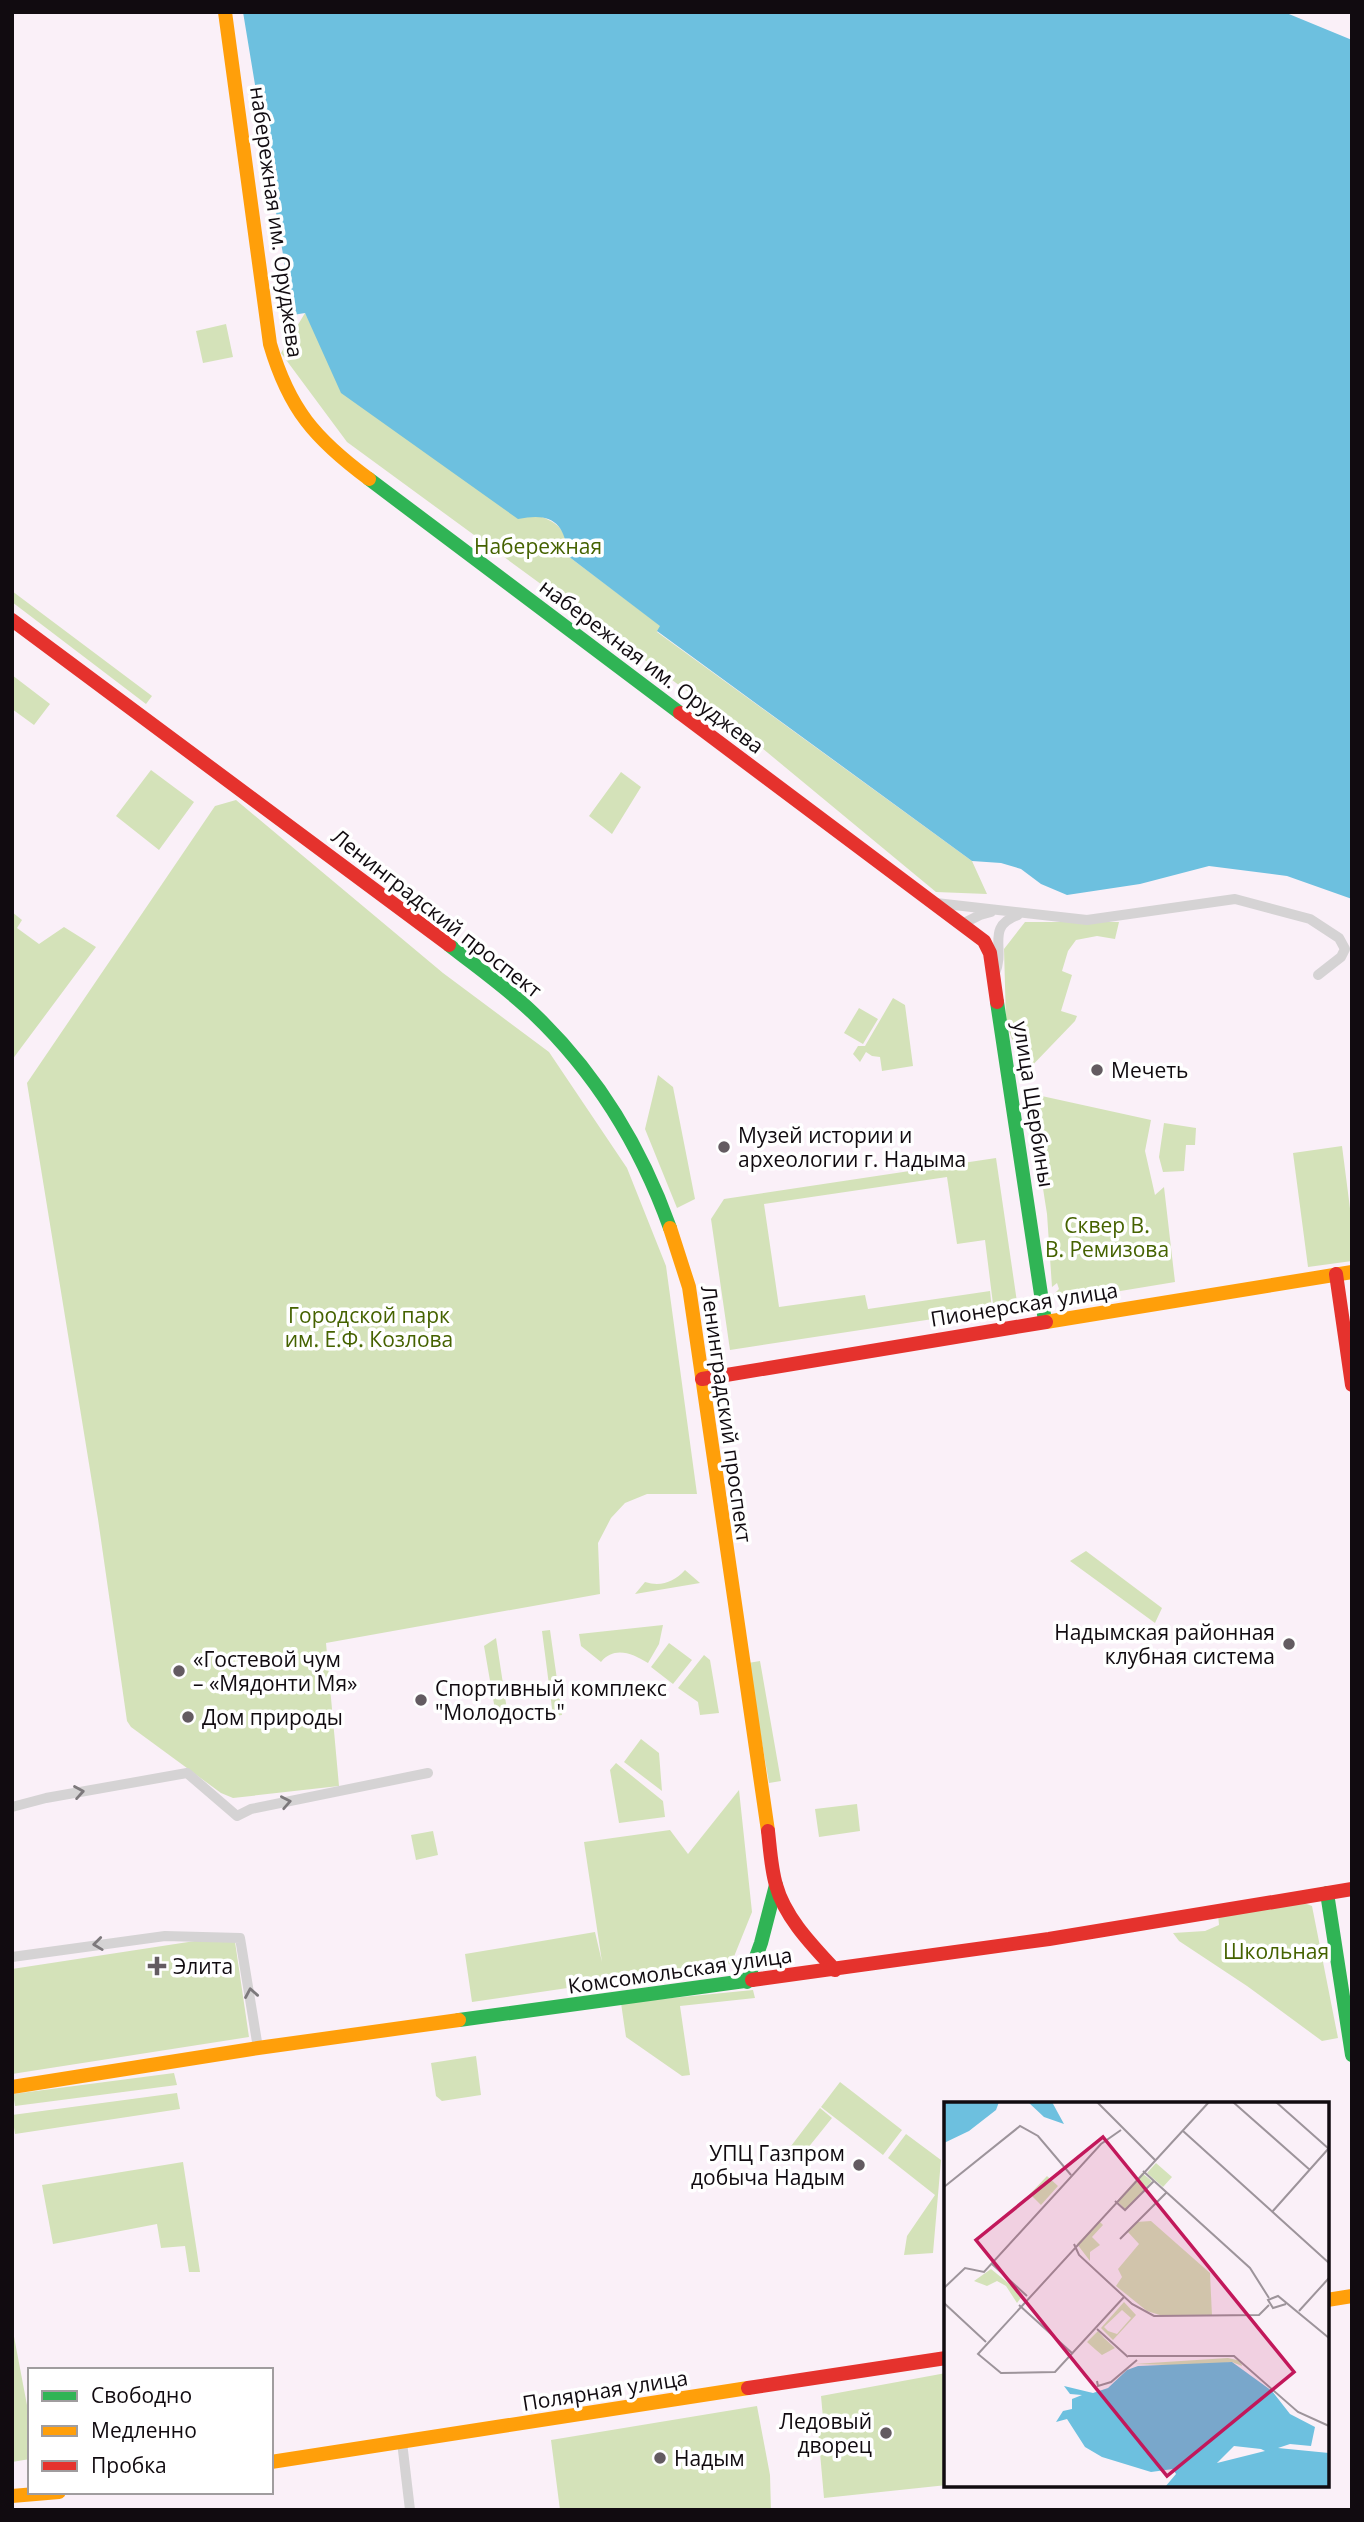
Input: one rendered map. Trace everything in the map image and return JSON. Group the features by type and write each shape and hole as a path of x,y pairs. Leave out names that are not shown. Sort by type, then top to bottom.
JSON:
{"street":[{"name":"набережная им. Оруджева","path":"225,12 270,344 283,384 301,418 321,440 355,469 962,924 987,946 993,976"},
{"name":"Ленинградский проспект","path":"12,620 446,943 511,995 555,1036 582,1067 632,1140 648,1171 677,1244 689,1287 776,1885"},
{"path":"934,903 1087,920 1235,899 1310,919 1339,938 1345,949 1341,957 1318,975"},
{"path":"962,924 980,915 1002,912"},
{"path":"993,976 999,955 1000,928 1010,918 1022,914"},
{"name":"улица Щербины","path":"993,976 1045,1321"},
{"name":"Пионерская улица","path":"702,1379 1352,1272"},
{"path":"1336,1274 1352,1385"},
{"path":"12,1807 46,1798 187,1773 237,1816 251,1809 428,1773"},
{"path":"776,1885 794,1923 835,1970"},
{"path":"747,1982 761,1943 776,1885"},
{"name":"Комсомольская улица","path":"12,2087 258,2048 1049,1939 1352,1889"},
{"path":"1327,1894 1352,2054"},
{"path":"12,1957 165,1936 240,1938 258,2048"},
{"path":"1329,2300 1352,2296"},
{"name":"Полярная улица","path":"273,2462 944,2358"},
{"path":"402,2442 410,2510"},
{"path":"12,2497 40,2494"}],"green space":[{"name":"Набережная","path":"305,313 320,342 537,515 557,525 564,534 568,556 661,626 657,632 972,861 987,894 936,892 739,729 347,442 281,353"},
{"path":"226,324 233,357 203,363 196,331"},
{"path":"12,591 152,696 146,704 12,602"},
{"path":"12,675 50,704 34,725 12,709"},
{"path":"151,770 194,802 159,850 116,816"},
{"path":"621,772 641,787 612,834 589,816"},
{"name":"Городской парк им. Е.Ф. Козлова","path":"236,800 443,973 549,1052 627,1168 666,1266 697,1494 647,1494 625,1503 611,1518 598,1543 600,1594 326,1643 339,1786 233,1798 221,1793 131,1727 127,1721 98,1519 27,1083 215,806"},
{"path":"12,912 22,920 17,928 39,944 64,927 96,947 12,1060"},
{"path":"1025,922 1119,922 1115,939 1097,936 1076,940 1068,951 1062,971 1072,975 1061,1011 1077,1016 1024,1074 1006,1022 1004,949"},
{"path":"893,998 905,1005 913,1066 882,1071 880,1057 866,1052 860,1062 853,1054 858,1046 865,1046"},
{"path":"859,1008 878,1019 863,1044 844,1033"},
{"path":"658,1075 673,1087 695,1199 677,1208 645,1129"},
{"name":"Сквер В. В. Ремизова","path":"1028,1093 1151,1120 1145,1151 1155,1195 1164,1187 1175,1282 1060,1301 1059,1294 1053,1295 1059,1289 1057,1283 1052,1287 1047,1214"},
{"path":"1164,1123 1196,1128 1195,1145 1186,1145 1184,1171 1163,1172 1159,1157"},
{"path":"1342,1146 1352,1224 1352,1261 1308,1267 1293,1153"},
{"path":"996,1158 1017,1302 993,1304 985,1240 957,1244 947,1177 764,1204 779,1307 865,1295 868,1309 990,1291 992,1310 730,1350 711,1219 724,1199"},
{"path":"1086,1551 1162,1608 1155,1623 1070,1561"},
{"path":"685,1570 700,1583 635,1594 645,1582 667,1582"},
{"path":"663,1625 659,1644 648,1663 623,1653 612,1654 601,1662 581,1646 579,1634"},
{"path":"550,1630 562,1715 553,1716 542,1631"},
{"path":"496,1638 509,1723 498,1727 484,1646"},
{"path":"669,1643 692,1660 673,1684 651,1667"},
{"path":"704,1655 710,1660 719,1713 700,1715 698,1702 678,1688"},
{"path":"760,1661 781,1781 769,1783 748,1663"},
{"path":"641,1739 659,1753 662,1791 624,1762"},
{"path":"616,1763 663,1801 665,1817 619,1823 610,1770"},
{"path":"739,1790 752,1912 731,1964 472,2002 465,1954 595,1932 602,1962 584,1842 670,1830 688,1854"},
{"path":"857,1804 860,1831 819,1837 815,1809"},
{"path":"433,1831 438,1855 416,1860 411,1835"},
{"name":"Школьная","path":"1304,1903 1312,1906 1338,2038 1322,2041 1179,1941 1173,1933 1205,1931 1219,1925 1218,1914"},
{"path":"234,1935 249,2037 12,2074 12,1969"},
{"path":"753,1990 755,1998 680,2006 690,2075 682,2076 626,2037 621,2003"},
{"path":"476,2056 481,2095 442,2101 436,2096 431,2063"},
{"path":"174,2073 177,2085 15,2106 13,2094"},
{"path":"840,2082 902,2130 883,2155 821,2107"},
{"path":"177,2093 180,2109 15,2134 12,2115"},
{"path":"820,2108 832,2118 799,2159 788,2150"},
{"path":"906,2134 941,2160 933,2253 904,2255 907,2236 935,2195 888,2158"},
{"path":"183,2162 200,2272 189,2272 185,2246 161,2248 157,2224 53,2244 42,2185"},
{"path":"12,2326 28,2410 28,2459 12,2462"},
{"path":"944,2373 944,2485 824,2498 817,2419 823,2418 821,2396"},
{"name":"Надым","path":"757,2406 770,2475 771,2510 560,2510 551,2440"}],"water":[{"path":"243,12 1284,12 1352,40 1352,899 1287,876 1209,866 1140,884 1067,895 1041,884 1021,869 1001,863 972,861 657,631 660,626 568,556 564,535 554,522 539,517 518,519 341,393 305,313 293,315"}],"traffic: fast":[{"path":"369,479 680,713"},
{"path":"449,945 523,1004 576,1060 614,1112 630,1140 670,1228"},
{"path":"997,1002 1045,1321"},
{"path":"747,1982 761,1943 776,1885"},
{"path":"1327,1893 1352,2055"},
{"path":"459,2020 752,1980"}],"traffic: slow":[{"path":"225,12 270,344 277,367 295,405 306,421 333,450 369,479"},
{"path":"670,1228 689,1287 768,1831"},
{"path":"1046,1322 1352,1272"},
{"path":"12,2087 258,2048 459,2020"},
{"path":"1329,2300 1352,2296"},
{"path":"273,2462 748,2388"},
{"path":"12,2496 36,2494"}],"traffic: jam":[{"path":"12,620 449,945"},
{"path":"680,713 984,941 990,953 997,1002"},
{"path":"1336,1274 1352,1385"},
{"path":"702,1379 1046,1322"},
{"path":"768,1831 773,1872 780,1897 801,1931 835,1970"},
{"path":"752,1980 1049,1939 1352,1889"},
{"path":"748,2388 944,2358"}],"place":[{"name":"Мечеть","path":"1097,1070"},
{"name":"Музей истории и археологии г. Надыма","path":"724,1147"},
{"name":"Надымская районная клубная система","path":"1289,1644"},
{"name":"«Гостевой чум – «Мядонти Мя»","path":"179,1671"},
{"name":"Спортивный комплекс \"Молодость\"","path":"421,1700"},
{"name":"Дом природы","path":"188,1717"},
{"name":"Элита","path":"157,1966"},
{"name":"УПЦ Газпром добыча Надым","path":"859,2165"},
{"name":"Ледовый дворец","path":"886,2433"},
{"name":"Надым","path":"660,2458"}]}
